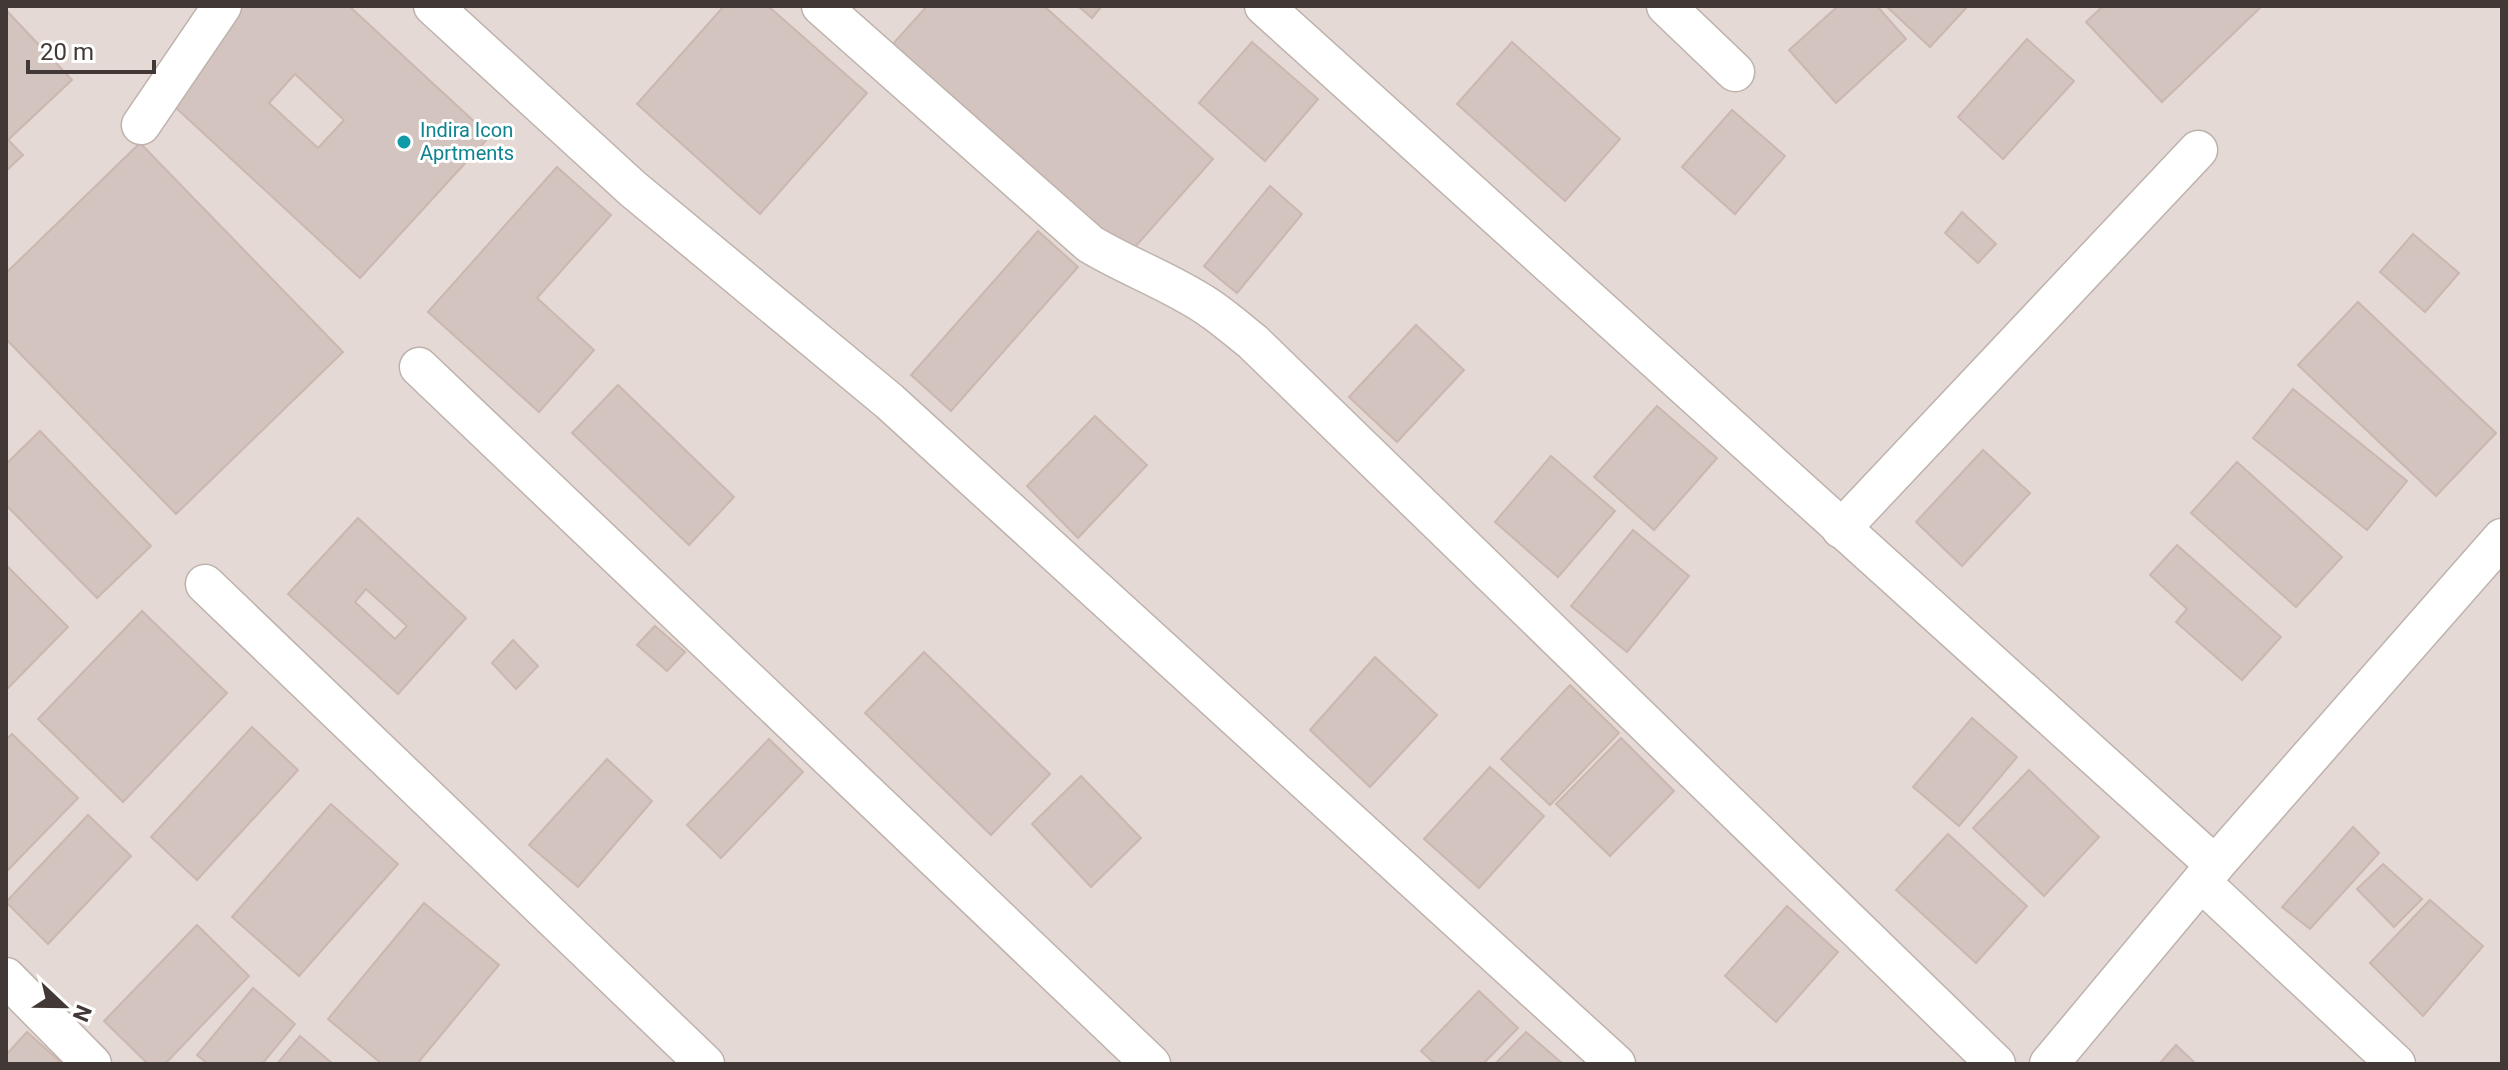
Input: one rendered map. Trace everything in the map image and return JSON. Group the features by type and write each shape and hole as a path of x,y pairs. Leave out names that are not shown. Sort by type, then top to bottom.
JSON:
{"street":[{"path":"141,125 222,6"},
{"path":"433,6 633,189 889,401 1616,1064"},
{"path":"821,6 1090,244 1126,266 1208,307 1253,342 1996,1064"},
{"path":"1264,6 1841,529 2208,874 2396,1064"},
{"path":"1666,6 1735,72"},
{"path":"1841,529 2198,150"},
{"path":"419,367 1151,1064"},
{"path":"2049,1064 2208,874 2502,538"},
{"path":"205,584 705,1064"},
{"path":"6,977 92,1064"}],"shaded area":[{"path":"6,6 2502,6 2502,1064 6,1064"}],"building":[{"name":"Indira Icon Aprtments","path":"218,6 349,6 490,136 360,278 148,82","holes":["295,74 344,120 318,148 269,103"]},
{"path":"724,6 768,6 867,93 760,214 637,104"},
{"path":"927,6 1044,6 1213,159 1127,256 893,44"},
{"path":"1078,6 1102,6 1092,18"},
{"path":"1838,6 1877,6 1906,39 1836,103 1789,50"},
{"path":"1886,6 1968,6 1930,47"},
{"path":"2103,6 2262,6 2162,102 2086,22"},
{"path":"6,10 72,80 8,140 23,155 6,171"},
{"path":"2027,39 2074,81 2003,159 1958,117"},
{"path":"1252,42 1318,99 1265,161 1199,103"},
{"path":"1512,42 1620,139 1565,201 1457,104"},
{"path":"1732,110 1785,156 1735,214 1682,167"},
{"path":"140,143 343,352 176,514 6,339 6,273"},
{"path":"557,167 611,215 537,298 594,350 539,412 428,312"},
{"path":"1270,186 1302,214 1237,293 1204,266"},
{"path":"1962,212 1996,244 1978,263 1945,233"},
{"path":"1038,231 1078,267 951,411 911,375"},
{"path":"2413,234 2459,273 2425,312 2380,272"},
{"path":"2358,302 2496,433 2436,496 2298,365"},
{"path":"1416,325 1464,370 1397,442 1349,397"},
{"path":"618,385 734,497 689,545 572,433"},
{"path":"2293,389 2407,481 2367,530 2253,438"},
{"path":"1657,406 1717,458 1654,530 1594,477"},
{"path":"1095,416 1147,465 1078,538 1027,486"},
{"path":"40,431 151,546 97,598 6,505 6,464"},
{"path":"1983,450 2030,493 1962,566 1916,522"},
{"path":"1551,456 1615,511 1558,577 1495,522"},
{"path":"2237,462 2342,557 2296,607 2191,513"},
{"path":"358,518 466,618 398,694 288,594","holes":["366,589 407,626 395,639 355,602"]},
{"path":"1633,530 1689,576 1627,652 1571,606"},
{"path":"2177,545 2281,637 2242,680 2176,622 2187,609 2150,575"},
{"path":"6,565 68,627 6,690"},
{"path":"142,611 227,693 123,802 38,719"},
{"path":"655,626 685,652 667,671 637,645"},
{"path":"513,640 538,666 516,689 492,663"},
{"path":"924,652 1050,774 991,835 865,713"},
{"path":"1375,657 1437,715 1370,787 1310,730"},
{"path":"1570,685 1619,733 1550,805 1501,759"},
{"path":"1972,718 2017,757 1959,826 1913,787"},
{"path":"252,727 298,770 197,880 151,837"},
{"path":"12,734 78,798 6,872 6,740"},
{"path":"1621,738 1674,791 1610,856 1556,804"},
{"path":"769,739 803,772 721,858 687,825"},
{"path":"607,759 652,801 578,887 529,845"},
{"path":"1490,767 1544,816 1479,888 1424,839"},
{"path":"2029,770 2099,837 2044,896 1973,828"},
{"path":"1081,776 1141,838 1091,887 1032,824"},
{"path":"331,804 398,864 299,976 232,917"},
{"path":"88,815 131,856 48,944 6,902"},
{"path":"2353,827 2379,853 2310,929 2282,907"},
{"path":"1948,834 2027,906 1976,963 1896,890"},
{"path":"2383,864 2422,899 2394,927 2357,889"},
{"path":"2430,900 2483,946 2423,1016 2370,963"},
{"path":"424,903 499,965 417,1064 382,1064 328,1019"},
{"path":"1787,906 1838,952 1776,1022 1725,976"},
{"path":"197,925 249,976 165,1064 148,1064 104,1021"},
{"path":"253,988 295,1024 262,1064 208,1064 197,1055"},
{"path":"1479,991 1518,1028 1483,1064 1435,1064 1421,1051"},
{"path":"27,1032 63,1064 6,1064 6,1055"},
{"path":"1526,1032 1563,1064 1495,1064"},
{"path":"300,1036 333,1064 277,1064"},
{"path":"2176,1045 2196,1064 2159,1064"}],"place":[{"name":"Indira Icon Aprtments","path":"404,142"}]}
